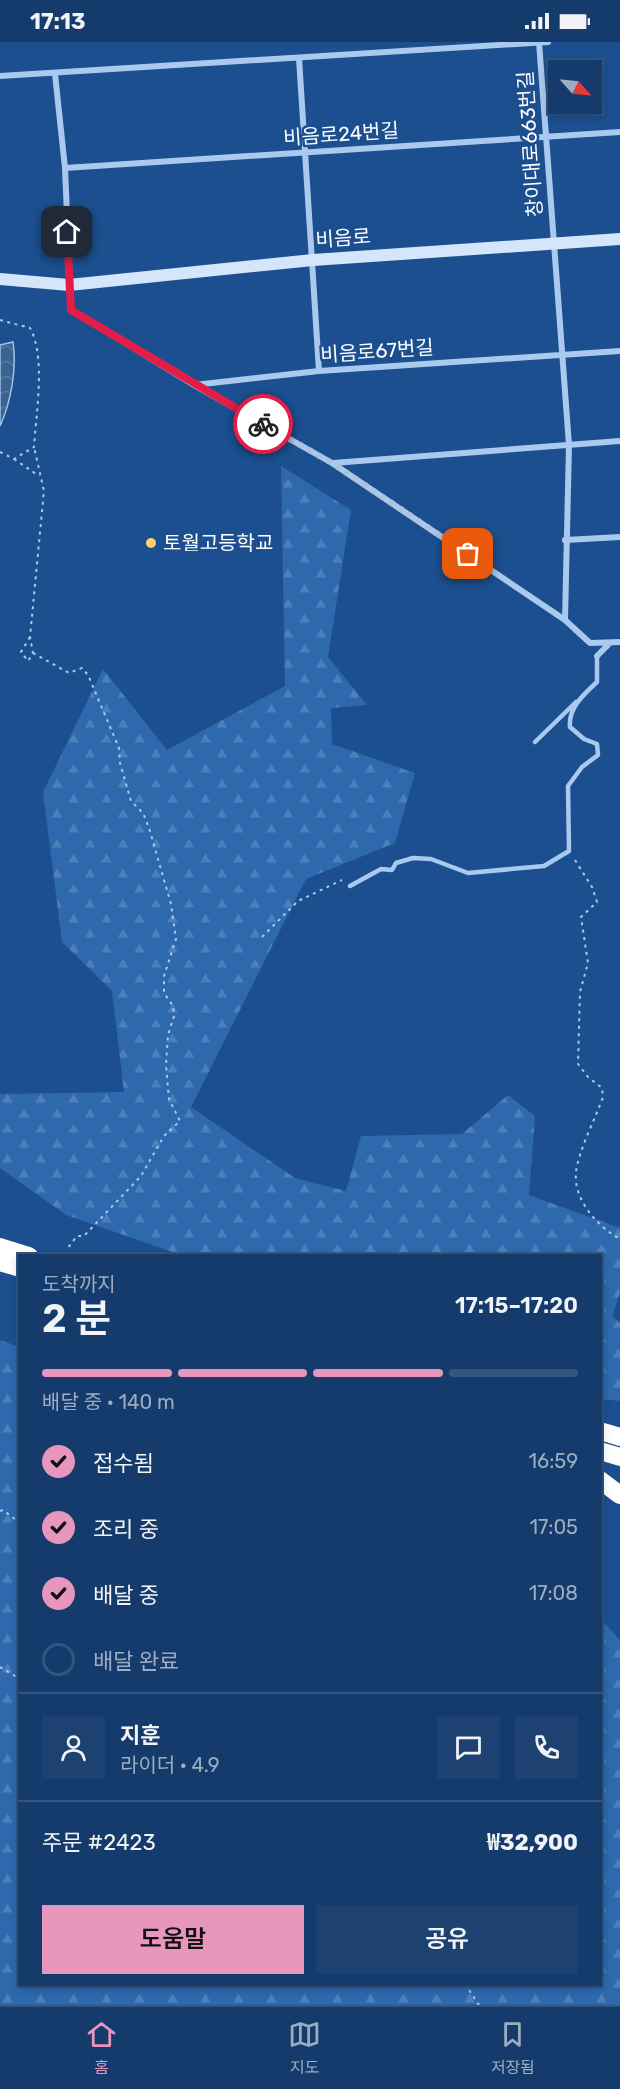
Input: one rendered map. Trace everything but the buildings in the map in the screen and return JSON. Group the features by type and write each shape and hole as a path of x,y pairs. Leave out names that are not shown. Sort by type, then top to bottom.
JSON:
{"highway":[{"path":"0,1247 23,1254"},
{"path":"0,1262 18,1267"},
{"path":"602,1432 620,1437"},
{"path":"602,1452 620,1457"},
{"path":"602,1481 620,1496"}],"street":[{"name":"창이대로663번길","path":"539,42 554,244"},
{"name":"창이대로663번길","path":"0,76 548,42"},
{"path":"299,58 319,371"},
{"path":"55,74 64,168 71,310 194,385 332,463 565,620 590,643 620,642"},
{"name":"비음로24번길","path":"64,168 620,132"},
{"name":"비음로","path":"0,279 69,285 313,260 620,239"},
{"path":"554,244 569,445 565,540 565,620"},
{"name":"비음로67번길","path":"194,385 319,371 620,351"},
{"path":"332,463 620,441"},
{"path":"565,540 620,537"},
{"path":"597,656 610,643"}],"lane":[{"path":"535,742 597,682 597,656"},
{"path":"350,886 381,869 392,870 396,863 413,858 431,859 468,873 544,866 569,851 568,786 582,767 598,755 597,744 584,739 570,727 569,717 580,698"}],"path":[{"path":"0,320 30,328 37,340 34,447 44,491 30,637 33,653 28,661 21,652 30,637"},
{"path":"14,459 34,447"},
{"path":"0,453 14,459 39,476"},
{"path":"33,653 69,674 82,668 87,675 118,748 131,801 143,813 149,828 171,904 176,939 164,976 164,993 173,1006 174,1016 166,1054 169,1099 180,1121 164,1136 141,1176 104,1217 84,1236 77,1236 67,1249"},
{"path":"579,866 592,886 597,902 581,917 588,963 580,992 578,1064 588,1077 602,1088 603,1097 576,1172 578,1189 586,1209 604,1231 620,1239"},
{"path":"262,937 298,901 336,881 369,876"},
{"path":"0,1511 3,1510 18,1521"},
{"path":"0,1668 18,1678"},
{"path":"466,1986 478,2005"}],"green space":[{"path":"281,466 351,510 328,657 367,705 331,708 332,744 415,773 395,843 306,879 191,1107 295,1178 346,1191 361,1136 462,1134 508,1095 535,1116 529,1195 620,1228 620,1293 612,1316 620,1323 620,1401 602,1399 602,1254 178,1254 66,1215 0,1168 0,1094 124,1092 112,991 62,942 43,792 103,669 167,750 285,686"},
{"path":"0,1340 18,1346 18,1986 602,1986 602,1620 620,1640 620,2005 0,2005"}],"water":[{"path":"13,342 12,385 0,426 0,345"}],"way so far":[{"path":"263,424 332,463 468,554"}],"place":[{"name":"토월고등학교","path":"151,543"}],"route":[{"path":"67,232 71,310 263,424"}]}
